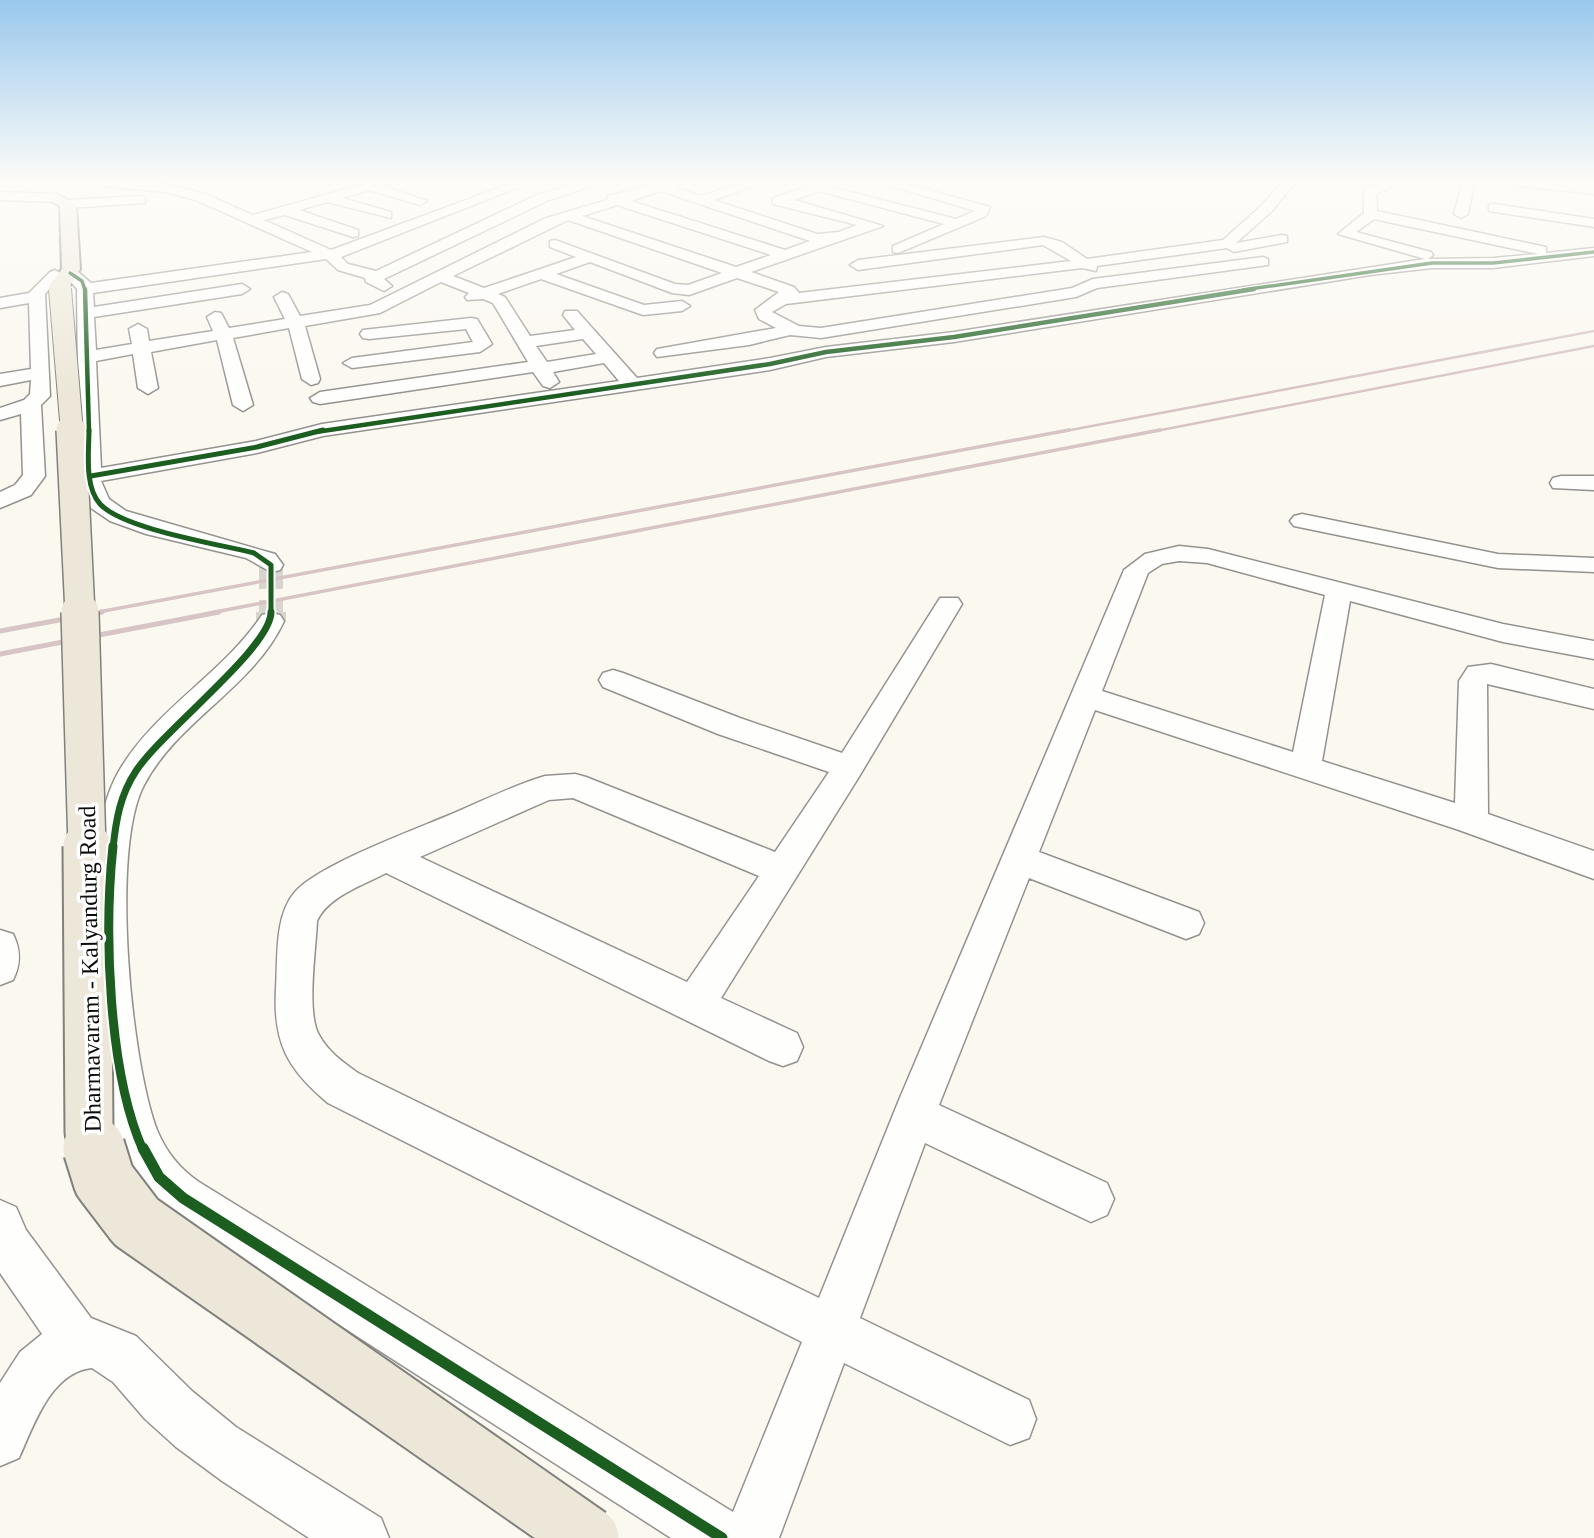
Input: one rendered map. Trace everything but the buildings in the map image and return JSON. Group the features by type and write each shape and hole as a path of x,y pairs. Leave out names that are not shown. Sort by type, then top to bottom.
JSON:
{"main road":[{"name":"Dharmavaram - Kalyandurg Road","path":"63,252 86,739 89,1132 104,1180 136,1222 588,1538"}],"street":[{"path":"323,252 343,267 375,276 429,252"},
{"path":"0,303 64,282 330,255 338,252"},
{"path":"86,357 366,311 446,277 513,258 486,252 446,277"},
{"path":"577,252 680,290 697,289 798,252"},
{"path":"679,252 743,273 787,295 1180,252"},
{"path":"775,252 788,256"},
{"path":"891,252 852,267 964,252"},
{"path":"1067,252 1170,316"},
{"path":"1242,252 1302,280"},
{"path":"1415,252 1459,263"},
{"path":"1547,252 1567,256"},
{"path":"90,476 257,447 322,430 770,364 826,352 954,337 1302,280 1426,263 1567,256 1572,252"},
{"path":"461,301 591,257"},
{"path":"824,278 787,295 763,310 759,316 792,329 821,333 879,326 1076,292 1093,285 1263,262"},
{"path":"334,276 357,272"},
{"path":"542,274 643,310 682,306"},
{"path":"375,276 372,279 375,282 405,294"},
{"path":"446,277 488,292 505,307 539,368 560,394"},
{"path":"64,282 277,288 296,324 311,379"},
{"path":"64,282 86,357 90,476 99,503 118,516 154,529 254,553 271,565"},
{"path":"0,414 31,404 40,396 41,373 64,282"},
{"path":"346,293 376,321 350,367 474,348 483,344 471,323 369,334"},
{"path":"210,307 224,335 243,405"},
{"path":"571,315 633,384"},
{"path":"137,325 148,388"},
{"path":"663,353 749,340 792,329"},
{"path":"525,342 589,333"},
{"path":"320,398 610,357"},
{"path":"0,380 41,373"},
{"path":"0,501 23,490 34,477 31,404"},
{"path":"1561,483 1594,483"},
{"path":"1301,521 1498,561 1594,565"},
{"path":"751,1538 914,1115 1129,584 1148,560 1164,554 1208,556 1503,633 1594,650"},
{"path":"1305,767 1339,591"},
{"path":"694,1004 849,767 949,604"},
{"path":"271,621 256,646 151,751 122,794 112,837 110,874 116,1042 123,1092 136,1134 162,1181 206,1213 722,1538"},
{"path":"1471,821 1473,681 1478,674 1491,674 1594,699"},
{"path":"613,680 729,726 849,767"},
{"path":"1084,696 1471,821 1594,865"},
{"path":"780,870 575,786 545,788 386,857 325,888 307,903 299,921 294,1018 300,1043 320,1070 343,1088 1010,1419"},
{"path":"386,857 783,1047"},
{"path":"1018,859 1186,923"},
{"path":"0,946 0,968"},
{"path":"914,1115 1091,1199"},
{"path":"0,1223 9,1246 79,1343"},
{"path":"0,1440 40,1366 57,1353 79,1343 101,1343 119,1354 171,1409 218,1446 362,1538"}],"tunnel":[{"path":"271,565 271,621"}],"railway":[{"path":"1060,432 1594,331"},
{"path":"1151,432 1594,346"},
{"path":"93,613 1069,430"},
{"path":"210,613 1160,430"},
{"path":"0,631 102,612"},
{"path":"0,654 219,612"}],"cycle path":[{"path":"91,476 257,447 322,430 770,364 826,352 954,337 1370,270 1432,263 1493,263 1594,252"},
{"path":"70,273 82,281 85,289 90,480 99,503 118,516 154,529 254,553 271,565 271,621 265,635 152,749 123,793 115,821 110,910 115,1017 128,1107 148,1160 163,1182 183,1198 722,1538"}]}
